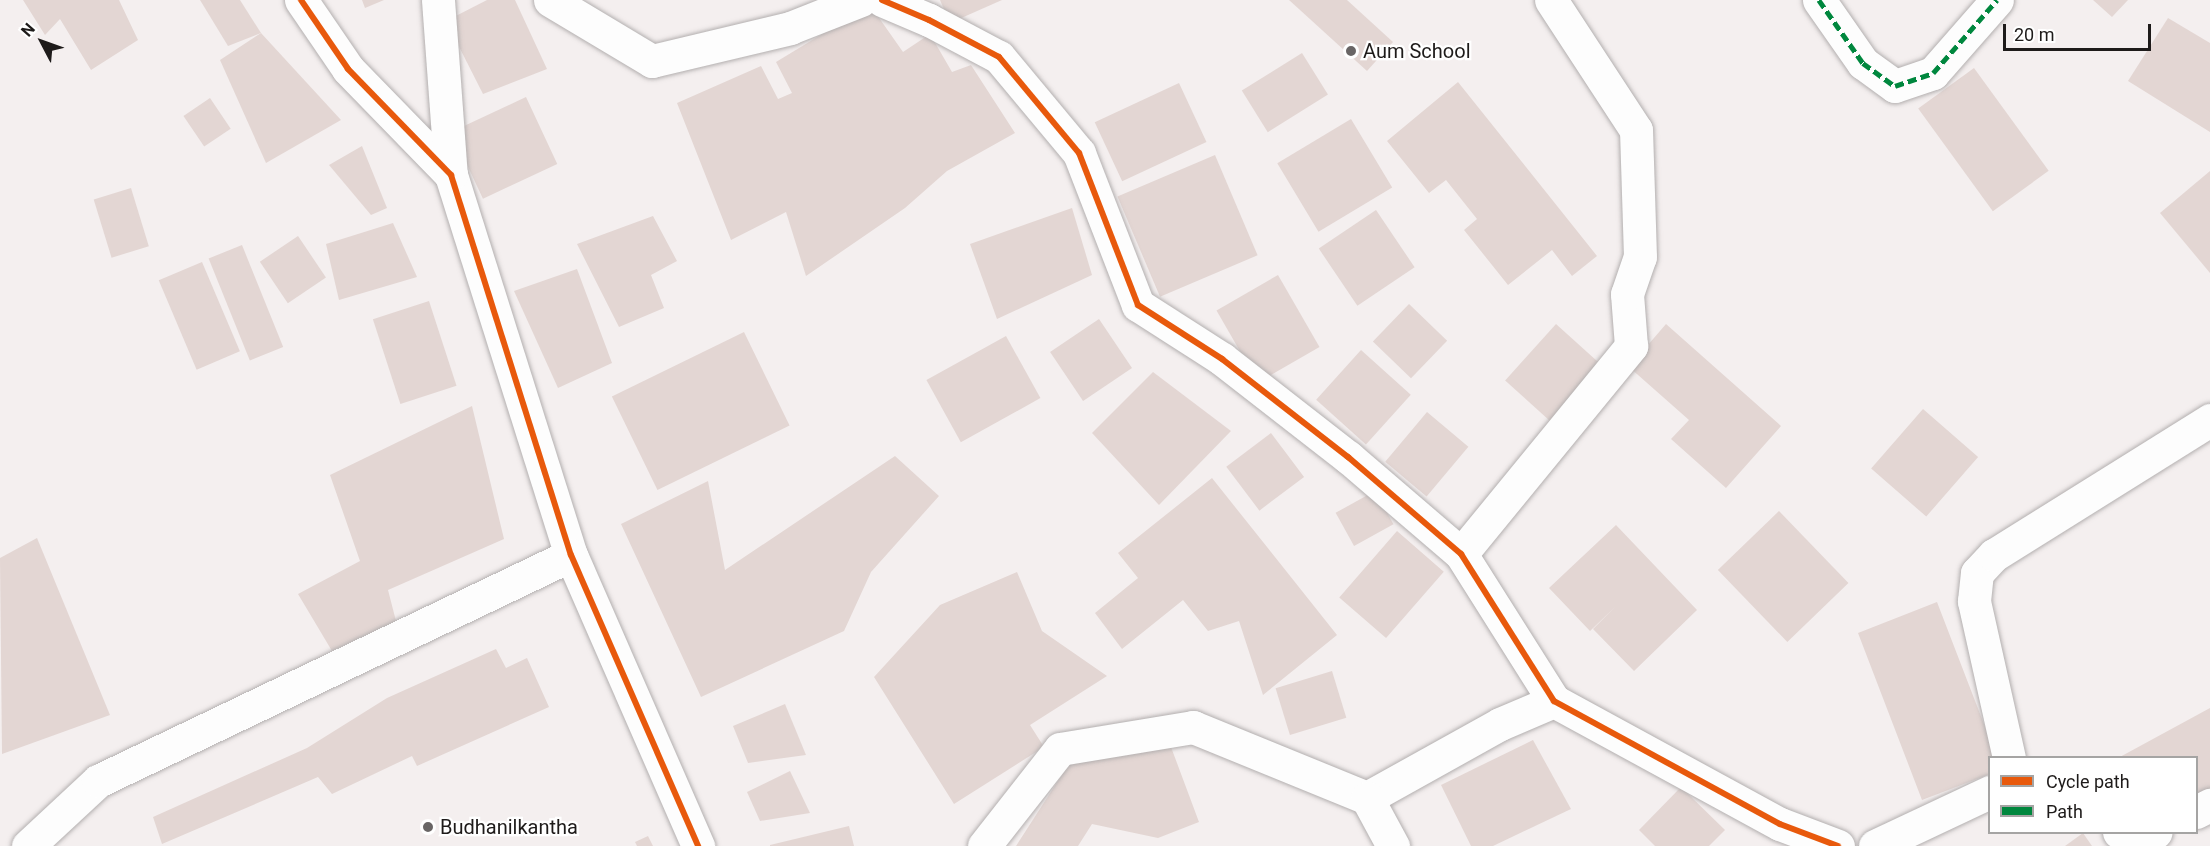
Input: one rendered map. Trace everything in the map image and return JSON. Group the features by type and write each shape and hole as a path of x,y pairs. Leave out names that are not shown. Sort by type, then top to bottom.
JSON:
{"street":[{"path":"301,0 348,69 451,175"},
{"path":"550,0 652,61 790,28 861,0"},
{"path":"882,0 929,20 999,57 1080,153 1138,305 1222,359 1348,457 1461,554 1554,701 1780,824 1838,846"},
{"path":"1461,554 1631,346 1627,294 1640,257 1636,130 1551,0"},
{"path":"1819,0 1863,63 1895,86 1934,73 1997,0"},
{"path":"437,3 451,175 571,555 698,846"},
{"path":"2009,756 1974,601 1977,573 1994,555 2210,420"},
{"path":"28,846 98,780 571,555"},
{"path":"1367,798 1500,724 1554,701"},
{"path":"984,846 1060,749 1193,727 1367,798 1393,846"},
{"path":"1875,846 1988,792"},
{"path":"2123,834 2134,840 2150,834"}],"building":[{"path":"23,0 119,0 138,40 91,70 60,19 45,35"},
{"path":"200,0 240,0 261,33 228,46"},
{"path":"362,0 384,0 365,8"},
{"path":"487,0 515,0 547,69 483,94 446,21"},
{"path":"940,0 1002,0 950,23"},
{"path":"1289,0 1347,0 1393,42 1367,71"},
{"path":"2093,0 2128,0 2112,17"},
{"path":"870,5 903,52 930,34 952,72 971,65 1015,133 947,171 905,208 806,276 786,212 731,240 677,103 761,66 778,99 792,93 776,62"},
{"path":"2168,18 2210,43 2210,132 2128,81"},
{"path":"261,33 341,120 266,163 220,60"},
{"path":"1302,53 1328,95 1268,132 1242,91"},
{"path":"1974,68 2049,171 1993,211 1918,109"},
{"path":"1458,82 1597,256 1572,276 1552,250 1508,285 1464,230 1477,219 1446,180 1429,193 1387,141"},
{"path":"1179,83 1206,142 1122,181 1095,122"},
{"path":"526,97 557,164 483,199 452,132"},
{"path":"210,98 231,129 204,147 183,116"},
{"path":"1351,119 1392,188 1318,232 1277,163"},
{"path":"362,146 387,208 371,215 329,165"},
{"path":"1215,155 1258,255 1160,297 1117,196"},
{"path":"2210,171 2210,273 2160,213"},
{"path":"131,188 149,246 112,258 94,199"},
{"path":"1072,208 1092,275 997,319 970,244"},
{"path":"1376,210 1415,267 1357,306 1319,249"},
{"path":"653,216 677,261 651,275 664,308 619,327 577,244"},
{"path":"393,223 417,277 339,300 326,244"},
{"path":"298,236 326,277 288,303 260,262"},
{"path":"242,245 283,347 250,360 209,258"},
{"path":"202,262 240,351 197,370 159,280"},
{"path":"577,269 612,363 558,388 514,291"},
{"path":"1278,275 1320,347 1258,382 1217,310"},
{"path":"429,301 457,386 400,404 373,319"},
{"path":"1409,304 1447,341 1411,378 1373,341"},
{"path":"1099,319 1132,368 1083,401 1050,352"},
{"path":"1556,324 1601,364 1550,421 1505,380"},
{"path":"1666,324 1781,426 1726,488 1671,439 1689,420 1629,367"},
{"path":"744,332 790,425 657,490 612,396"},
{"path":"1006,336 1040,398 961,442 926,380"},
{"path":"1361,350 1411,395 1366,445 1316,400"},
{"path":"1153,372 1231,431 1159,505 1092,433"},
{"path":"472,406 504,539 388,590 396,621 332,651 298,594 360,561 330,475"},
{"path":"1923,409 1978,457 1926,517 1871,469"},
{"path":"1427,412 1468,447 1427,497 1385,462"},
{"path":"1271,433 1304,477 1259,511 1226,467"},
{"path":"895,456 939,496 871,572 844,631 701,697 621,524 708,481 725,570"},
{"path":"1212,478 1337,635 1263,695 1239,621 1208,631 1183,600 1122,649 1095,613 1138,578 1118,553"},
{"path":"1375,491 1393,524 1354,546 1336,513"},
{"path":"1779,511 1848,583 1787,642 1718,570"},
{"path":"1616,525 1697,610 1634,671 1593,629 1615,607 1590,631 1549,588"},
{"path":"1397,531 1444,572 1386,638 1339,597"},
{"path":"37,538 110,715 2,754 0,558"},
{"path":"1017,572 1042,631 1107,676 1030,725 1044,747 954,804 874,677 940,605"},
{"path":"1937,602 1996,756 1988,756 1988,775 1922,800 1858,633"},
{"path":"496,649 506,668 527,658 549,707 417,766 412,756 332,794 318,777 162,844 153,817 307,748 387,698"},
{"path":"1332,671 1346,718 1290,735 1276,688"},
{"path":"785,704 806,755 748,763 733,726"},
{"path":"2210,708 2210,797 2198,803 2198,756 2122,756"},
{"path":"1533,740 1571,809 1493,846 1471,846 1441,785"},
{"path":"1171,747 1199,822 1158,838 1092,824 1078,846 1016,846 1074,756"},
{"path":"790,771 810,813 760,821 747,792"},
{"path":"1681,787 1725,830 1709,846 1655,846 1639,830"},
{"path":"849,826 854,846 770,846 770,845"},
{"path":"2084,834 2092,846 2065,846"},
{"path":"648,836 653,846 637,846 635,842"}],"marked path":[{"path":"1819,0 1863,63 1895,86 1933,73 1997,0"}],"cycle path":[{"path":"301,0 348,69 451,175 571,555 698,846"},
{"path":"882,0 929,20 999,57 1079,153 1138,305 1222,359 1348,457 1461,554 1554,701 1780,824 1838,846"}],"place":[{"name":"Aum School","path":"1351,51"},
{"name":"Budhanilkantha","path":"428,827"}]}
